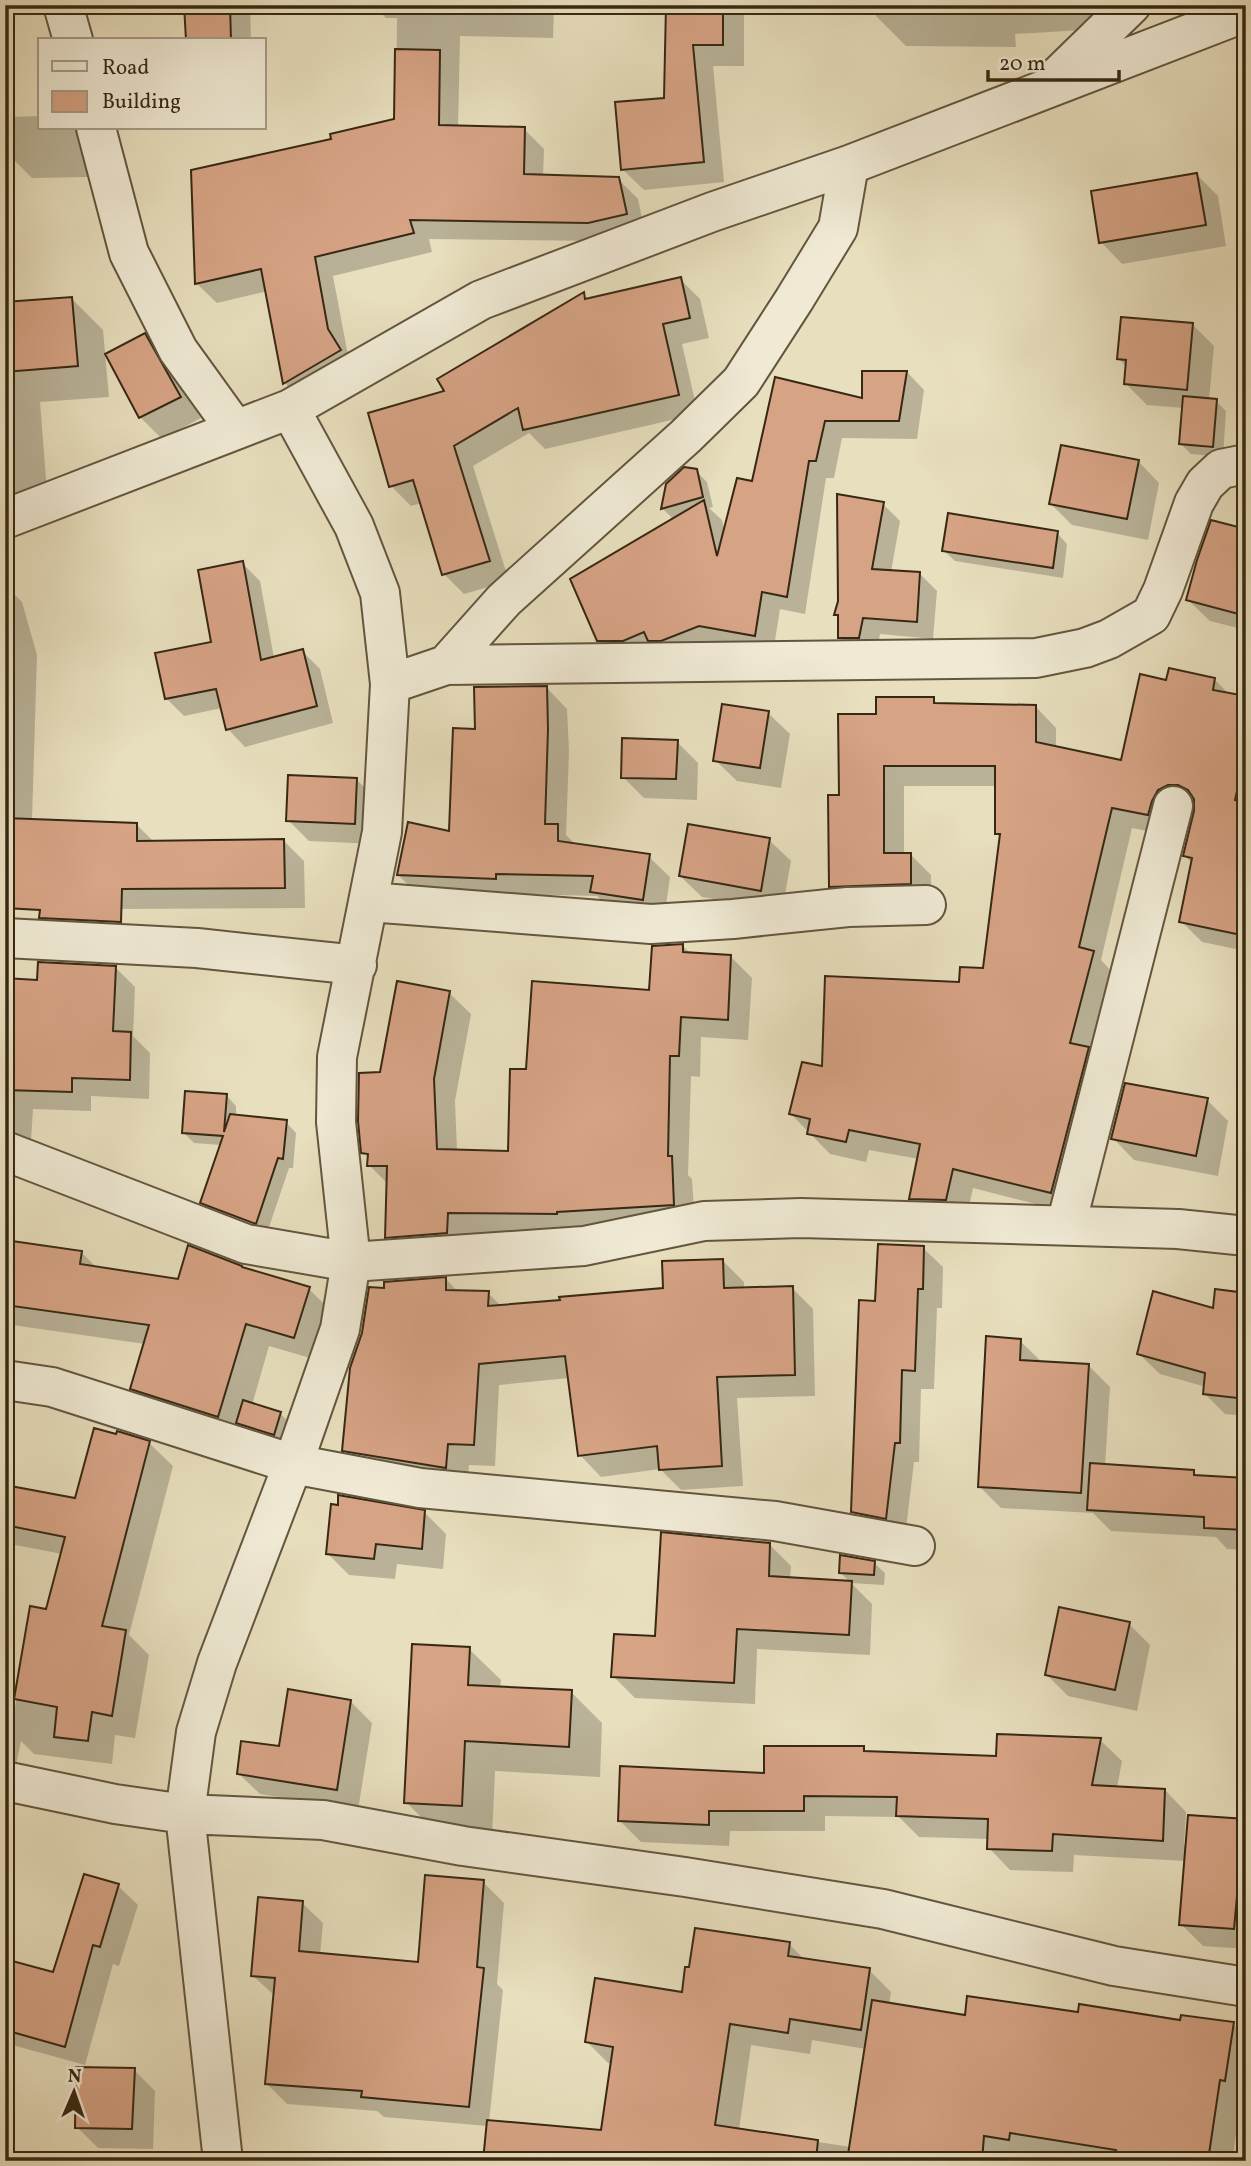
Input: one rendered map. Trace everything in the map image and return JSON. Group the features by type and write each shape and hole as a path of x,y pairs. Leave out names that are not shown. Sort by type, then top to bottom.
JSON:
{"street":[{"path":"64,5 72,38"},
{"path":"1045,88 1131,5"},
{"path":"5,519 290,408 481,300 712,212 849,165 1246,12"},
{"path":"97,130 128,253 178,351 234,429"},
{"path":"446,664 504,600 686,436 741,382 838,228 849,165"},
{"path":"223,2161 185,1814 200,1720 217,1663 293,1464 340,1329 351,1262 336,1122 337,1057 382,832 390,684 380,593 354,526 290,408"},
{"path":"390,684 446,664 1036,658 1085,648 1109,639 1151,615 1163,590 1194,503 1205,484 1221,469 1246,464"},
{"path":"1066,1225 1173,806"},
{"path":"369,902 651,924 848,907 926,905"},
{"path":"5,938 197,948 357,965"},
{"path":"5,1151 246,1244 351,1262 584,1246 704,1221 801,1218 1178,1229 1246,1236"},
{"path":"5,1380 52,1387 293,1464 420,1488 775,1521 915,1546"},
{"path":"5,1781 115,1804 185,1814 323,1820 463,1846 685,1877 883,1909 1114,1966 1246,1987"}],"building":[{"path":"184,5 230,5 231,38 186,38"},
{"path":"666,5 723,5 723,45 693,45 704,162 621,170 615,102 664,98"},
{"path":"395,49 440,50 439,125 525,127 524,174 619,177 627,214 588,223 410,220 414,233 315,257 328,329 341,350 283,384 261,269 195,284 191,170 331,139 330,134 394,119"},
{"path":"1197,173 1206,225 1099,243 1091,191"},
{"path":"681,277 690,318 663,324 679,395 523,430 518,408 454,446 490,561 442,575 413,480 389,487 368,413 444,391 437,379 584,292 585,299"},
{"path":"72,297 78,366 5,372 5,302"},
{"path":"1121,317 1193,323 1187,390 1124,384 1126,360 1117,359"},
{"path":"145,333 181,397 139,418 105,354"},
{"path":"862,371 907,371 899,421 825,421 816,461 809,461 787,597 762,592 755,636 699,626 661,641 648,641 644,632 623,641 597,641 570,579 704,500 717,556 737,478 752,481 775,377 862,398"},
{"path":"1183,396 1217,399 1213,447 1179,444"},
{"path":"1061,445 1139,460 1127,519 1049,504"},
{"path":"684,467 697,469 703,497 661,509 666,484"},
{"path":"837,494 884,502 872,569 920,572 917,622 863,618 859,638 838,638 838,615 834,615 838,601"},
{"path":"948,513 1058,531 1053,568 942,551"},
{"path":"1211,520 1246,529 1246,616 1186,600"},
{"path":"243,561 261,660 303,649 317,706 226,730 216,689 165,699 155,653 211,642 198,570"},
{"path":"1169,668 1215,678 1213,690 1246,696 1246,749 1235,800 1246,803 1246,936 1179,922 1192,858 1183,856 1194,811 1194,799 1188,790 1178,785 1168,785 1158,790 1148,815 1112,808 1079,947 1094,951 1070,1043 1089,1047 1051,1193 953,1169 946,1200 909,1199 920,1144 849,1130 846,1142 807,1134 810,1119 789,1114 802,1062 822,1066 825,976 959,982 960,967 983,968 1000,834 995,834 995,766 884,766 884,853 911,853 911,884 829,887 828,795 839,795 838,714 876,714 876,697 934,697 934,703 1036,705 1036,742 1121,760 1140,674 1166,680"},
{"path":"547,686 545,824 558,824 558,841 650,854 643,900 590,892 593,876 496,874 496,879 397,875 408,822 449,831 453,728 475,729 474,687"},
{"path":"722,704 769,711 760,768 713,761"},
{"path":"622,738 678,740 676,779 621,778"},
{"path":"288,775 357,778 355,824 286,821"},
{"path":"5,818 137,823 137,841 284,839 285,888 122,889 121,922 39,918 40,910 5,908"},
{"path":"688,824 770,838 761,891 679,876"},
{"path":"683,944 683,952 731,955 728,1020 681,1017 679,1056 670,1056 668,1156 672,1156 674,1205 557,1214 448,1213 447,1233 385,1238 387,1166 367,1166 368,1154 361,1153 358,1121 359,1073 380,1072 397,981 450,991 434,1079 437,1149 508,1151 510,1069 526,1069 532,981 649,990 652,946"},
{"path":"38,962 116,966 113,1031 131,1032 130,1080 72,1078 72,1092 5,1090 5,978 37,980"},
{"path":"1125,1083 1208,1098 1196,1156 1111,1139"},
{"path":"185,1091 227,1094 224,1132 230,1114 287,1120 283,1159 278,1158 256,1224 200,1203 223,1136 182,1133"},
{"path":"5,1240 82,1251 80,1264 178,1279 188,1245 242,1267 310,1287 294,1338 246,1324 218,1417 130,1389 149,1325 5,1305"},
{"path":"878,1244 924,1246 923,1289 918,1289 915,1371 902,1370 900,1443 895,1443 886,1519 851,1512 859,1300 875,1301"},
{"path":"723,1259 724,1288 793,1286 795,1375 717,1377 722,1466 659,1470 657,1446 578,1456 565,1356 479,1364 474,1445 448,1444 446,1468 342,1451 350,1368 362,1333 369,1287 384,1288 384,1282 446,1277 446,1290 489,1291 488,1306 663,1288 662,1261"},
{"path":"1215,1289 1246,1293 1246,1399 1203,1394 1205,1373 1137,1354 1153,1291 1213,1308"},
{"path":"986,1336 1021,1339 1020,1360 1089,1364 1081,1493 978,1487"},
{"path":"243,1400 281,1412 274,1435 236,1423"},
{"path":"94,1428 116,1434 117,1431 150,1441 102,1626 126,1630 112,1716 92,1712 88,1741 54,1737 57,1707 14,1699 30,1606 46,1609 65,1537 5,1525 5,1485 75,1498"},
{"path":"1090,1463 1194,1470 1194,1475 1246,1478 1246,1530 1204,1528 1204,1517 1087,1510"},
{"path":"338,1495 425,1510 422,1549 376,1544 374,1559 326,1554 331,1504 338,1505"},
{"path":"661,1532 770,1543 769,1576 852,1581 849,1635 737,1629 734,1683 611,1677 614,1634 655,1636"},
{"path":"840,1555 875,1561 874,1575 839,1573"},
{"path":"1059,1607 1130,1622 1115,1690 1045,1675"},
{"path":"412,1644 470,1647 468,1685 572,1690 569,1747 465,1741 462,1806 404,1803"},
{"path":"288,1689 351,1700 337,1790 237,1774 241,1741 279,1746"},
{"path":"997,1734 1101,1738 1092,1785 1165,1789 1163,1841 1053,1834 1052,1851 987,1849 988,1819 896,1816 897,1797 804,1796 804,1811 709,1811 709,1825 618,1821 620,1766 764,1773 764,1746 864,1746 864,1751 996,1756"},
{"path":"1188,1815 1246,1819 1246,1852 1241,1852 1234,1929 1179,1925"},
{"path":"84,1874 119,1884 100,1947 93,1945 65,2047 5,2030 5,1959 53,1972"},
{"path":"425,1875 484,1880 477,1967 484,1968 469,2107 361,2097 362,2091 265,2084 275,1978 251,1976 258,1897 303,1901 299,1951 418,1962"},
{"path":"695,1928 790,1942 788,1956 870,1968 861,2030 790,2019 788,2033 730,2024 715,2125 818,2140 816,2161 483,2161 487,2120 601,2130 613,2047 585,2042 595,1978 682,1992"},
{"path":"967,1996 1078,2012 1079,2004 1180,2020 1181,2015 1234,2022 1225,2081 1220,2080 1208,2161 1143,2161 1115,2157 1116,2150 1010,2133 1009,2140 984,2136 982,2161 847,2161 872,2000 965,2015"},
{"path":"76,2067 135,2068 132,2129 75,2128"}]}
